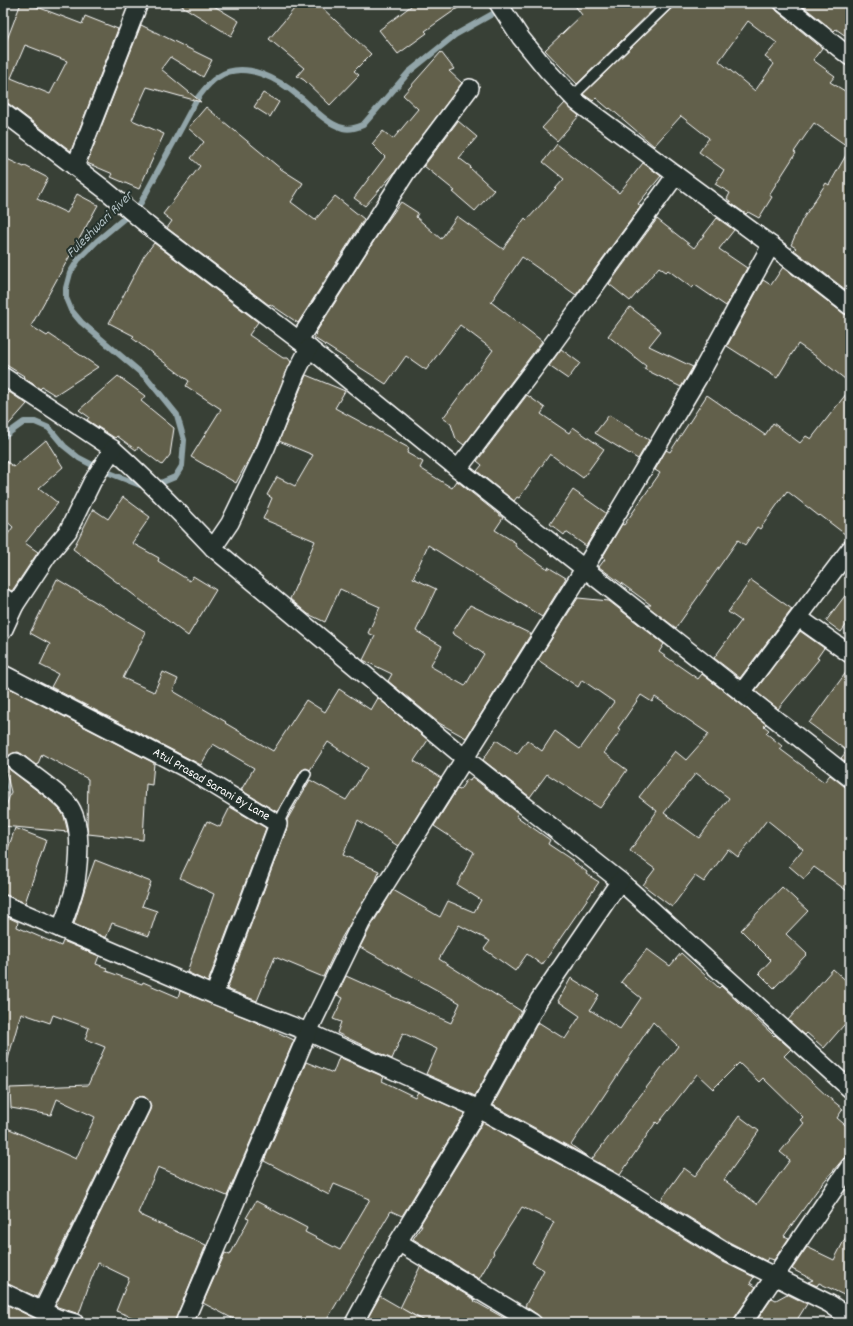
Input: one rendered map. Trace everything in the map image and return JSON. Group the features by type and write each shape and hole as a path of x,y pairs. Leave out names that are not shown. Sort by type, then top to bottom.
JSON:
{"street":[{"path":"76,167 139,3"},
{"path":"498,3 521,38 547,70 577,102 771,245 850,306"},
{"path":"783,3 850,57"},
{"path":"213,548 230,523 266,448 296,373 304,344 406,173 470,88"},
{"path":"3,112 76,167 156,232 304,344 584,570 742,692 850,778"},
{"path":"458,469 549,349 676,175"},
{"path":"184,1323 308,1032 361,923 584,570 698,378 771,245"},
{"path":"3,376 108,456 128,462 213,548 466,759 620,881 850,1089"},
{"path":"3,631 9,601 68,531 92,482 108,456"},
{"path":"742,692 850,549"},
{"path":"799,618 850,654"},
{"name":"Atul Prasad Sarani By Lane","path":"3,674 189,770 278,824 214,995"},
{"path":"16,762 68,804 76,817 79,834 76,882 69,908 61,929"},
{"path":"354,1323 398,1242 479,1109 539,1000 620,881"},
{"path":"3,904 214,995 308,1032 479,1109 609,1180 724,1251 830,1304 850,1318"},
{"path":"42,1311 141,1106"},
{"path":"743,1323 850,1166"},
{"path":"398,1242 533,1323"},
{"path":"3,1292 57,1318 75,1323"}],"lane":[{"path":"572,97 669,3"},
{"path":"278,824 306,774"}],"building":[{"path":"21,3 27,3 82,24 85,16 118,29 71,151 9,104 3,102 3,50","holes":["25,45 67,61 50,94 11,78"]},
{"path":"177,3 209,3 239,21 231,36"},
{"path":"299,3 317,3 371,54 354,71 359,75 330,105 304,80 297,76 304,68 269,39"},
{"path":"415,3 465,3 425,31 427,33 398,54 379,30"},
{"path":"573,3 660,3 577,84 545,50 582,15"},
{"path":"675,3 773,3 777,11 822,48 813,60 835,76 830,82 850,94 850,148 814,123 794,152 796,153 769,195 772,197 759,218 748,212 746,214 729,202 730,201 727,199 730,193 715,184 724,170 699,152 709,138 681,116 654,146 610,108 609,109 596,98 593,101 583,94 673,7","holes":["748,21 777,43 765,57 774,64 755,91 719,61"]},
{"path":"799,3 850,3 850,39 836,29 834,31"},
{"path":"141,25 212,60 203,77 170,57 161,69 201,102 147,87 132,120 164,134 139,189 111,177 113,174 87,163"},
{"path":"441,52 454,69 449,71 462,83 395,172 365,206 354,198 385,157 372,144 383,131 393,139 418,109 403,95"},
{"path":"263,93 279,102 270,117 254,107"},
{"path":"565,103 579,116 557,141 542,128"},
{"path":"206,107 281,169 303,183 291,202 315,220 335,196 364,219 298,323 270,304 269,305 167,228 172,221 163,214 200,166 191,158 204,142 188,128"},
{"path":"458,121 477,137 459,158 471,167 470,168 494,190 475,211 453,192 455,191 424,166"},
{"path":"557,144 619,193 643,163 661,176 638,204 641,206 576,295 522,257 491,302 542,341 464,445 456,439 451,424 443,418 493,350 460,325 426,370 406,356 386,384 314,338 316,335 315,334 381,230 401,202 418,213 416,217 441,239 457,216 503,249 525,218 527,220 564,179 543,162"},
{"path":"850,148 850,293 794,250 796,248 791,245 802,220 826,183 829,185"},
{"path":"3,157 48,178 37,199 67,213 77,194 98,205 31,326 47,336 49,334 98,367 55,395 42,387 40,389 23,377 24,376 3,363"},
{"path":"717,218 734,230 719,249 747,268 726,306 695,285 692,288 668,270 666,272 659,267 630,301 609,284 657,219 694,248"},
{"path":"154,243 258,322 249,335 283,358 288,358 291,362 257,444 236,483 191,457 221,409 186,386 189,381 132,338 134,336 109,323 144,256"},
{"path":"783,267 844,314 850,316 850,383 798,344 777,378 727,346 763,280 771,285"},
{"path":"630,307 661,331 649,346 693,367 681,387 644,369 646,366 608,336"},
{"path":"561,349 580,363 568,379 549,366"},
{"path":"306,375 345,391 335,408 409,448 407,453 423,462 420,468 452,488 457,481 503,518 495,530 516,543 515,546 548,569 548,567 566,578 542,617 428,545 413,578 436,589 416,631 442,646 430,666 465,686 484,654 452,633 470,605 531,634 466,738 439,723 388,681 392,674 363,660 375,636 368,633 380,607 340,589 325,622 308,614 290,599 315,541 263,519 272,498 267,495 277,477 295,486 313,455 279,441"},
{"path":"118,376 145,396 141,401 174,428 170,455 162,465 138,447 136,450 117,436 115,438 87,420 89,417 79,410"},
{"path":"850,389 850,538 787,491 760,529 757,527 745,545 738,540 676,628 646,605 651,605 599,567 605,559 602,558 622,524 624,525 660,473 655,470 666,450 670,452 707,395 765,435 773,423 800,443 806,436 811,439"},
{"path":"9,392 27,404 3,431 3,399"},
{"path":"527,395 545,408 541,414 569,433 573,427 604,449 583,478 550,454 519,498 517,497 514,501 477,471 482,465 477,461"},
{"path":"609,415 649,440 638,459 595,433"},
{"path":"46,440 63,467 39,488 58,503 25,543 38,552 12,591 3,587 3,541 13,527 3,518 3,459 14,467"},
{"path":"573,490 606,513 586,546 566,532 564,535 550,524"},
{"path":"123,497 150,517 132,543 159,558 158,561 190,581 193,576 216,590 188,636 73,549 93,509 108,519"},
{"path":"57,579 146,632 123,678 154,692 163,672 178,679 173,691 273,751 306,700 325,712 339,689 371,710 378,698 428,740 414,761 441,778 398,846 358,820 343,855 379,871 376,881 342,937 323,977 275,957 257,1001 227,989 287,828 287,820 310,780 346,800 367,768 328,742 310,770 306,768 301,771 277,812 241,790 254,768 213,744 201,765 51,687 58,674 40,665 50,644 30,633"},
{"path":"751,580 792,609 740,678 714,658 741,621 728,612"},
{"path":"850,589 850,620 841,632 826,621"},
{"path":"578,598 609,601 664,644 659,652 698,679 702,674 766,724 764,726 769,730 766,733 782,746 780,749 824,782 830,775 844,786 850,788 850,893 814,867 804,879 789,866 803,849 767,820 738,857 728,849 704,882 695,876 672,907 643,885 655,869 630,851 657,811 639,797 675,751 686,760 709,734 655,697 652,702 641,695 618,728 621,730 604,753 627,770 600,808 547,774 530,797 483,760 496,740 517,754 527,740 542,751 555,731 580,749 614,702 582,680 578,687 538,660","holes":["696,773 729,798 699,838 664,813"]},
{"path":"800,631 824,648 817,658 819,659 778,709 755,691"},
{"path":"850,667 850,765 841,758 847,751 809,723"},
{"path":"3,685 154,763 152,785 146,784 143,840 88,834 88,779 42,754 37,766 18,752 8,756 6,760 7,765 10,770 47,798 60,810 64,816 68,832 3,826 3,815 11,792 3,760"},
{"path":"472,777 518,813 516,816 550,840 548,844 572,860 587,872 586,874 599,882 542,965 527,954 515,971 484,949 490,941 459,925 439,959 521,1011 475,1096 426,1074 437,1049 403,1033 392,1059 337,1033 341,1022 333,1019 343,998 337,995 346,976 451,1023 460,1003 360,947 393,890 440,917 448,901 474,912 481,900 457,885 474,852 434,826 457,789 460,790 467,779 470,781"},
{"path":"230,807 266,828 208,982 187,972 214,894 180,878 207,821 220,827"},
{"path":"15,828 46,840 25,903 3,894 3,864"},
{"path":"95,860 151,882 142,906 157,911 149,936 112,923 106,938 74,924"},
{"path":"782,887 808,911 786,934 807,954 774,988 759,973 771,960 741,930"},
{"path":"3,915 18,922 17,927 61,946 63,941 99,956 96,964 107,968 106,971 142,984 143,982 178,997 180,991 249,1019 294,1040 227,1196 158,1167 138,1213 206,1245 174,1323 147,1323 116,1311 129,1278 98,1263 79,1314 55,1306 150,1110 151,1106 149,1101 145,1097 141,1096 132,1102 37,1297 3,1282 3,1126 76,1159 95,1117 57,1099 51,1115 11,1108 10,1088 88,1085 105,1047 85,1039 89,1028 53,1015 50,1023 21,1013 8,1059 3,1059"},
{"path":"647,949 670,966 681,953 719,988 721,986 774,1036 775,1035 791,1049 784,1056 843,1109 837,1118 850,1129 850,1151 821,1185 784,1236 789,1238 774,1260 768,1258 766,1261 729,1242 661,1200 684,1168 695,1176 739,1116 759,1131 724,1180 757,1204 790,1160 780,1152 804,1123 800,1120 803,1117 763,1078 759,1082 739,1063 713,1089 697,1074 658,1124 656,1122 620,1175 592,1159 678,1046 653,1022 571,1145 588,1157 493,1105 538,1022 565,1039 580,1016 558,1001 571,978 599,995 590,1010 620,1029 641,998 621,982"},
{"path":"833,969 850,984 850,1018 824,1048 807,1033 805,1035 788,1020"},
{"path":"339,1057 384,1077 382,1081 415,1097 418,1092 465,1113 402,1216 391,1211 325,1323 241,1323 203,1303 225,1253 230,1255 249,1219 246,1218 256,1201 307,1228 305,1232 340,1250 370,1199 334,1184 329,1195 264,1161 306,1062 333,1073"},
{"path":"483,1122 604,1189 719,1260 754,1277 750,1283 756,1287 735,1317 733,1323 543,1323 542,1319 538,1315 525,1306 544,1270 532,1263 554,1222 522,1207 493,1252 494,1253 479,1279 413,1239"},
{"path":"850,1229 850,1298 819,1283 817,1286 808,1282 813,1280 792,1269 807,1247 834,1260"},
{"path":"420,1267 475,1300 474,1301 513,1323 429,1323 400,1308"},
{"path":"787,1294 807,1304 795,1323 755,1323 772,1298 776,1300"},
{"path":"380,1296 427,1323 365,1323"},
{"path":"3,1303 38,1320 44,1323 3,1323"}],"waterway":[{"name":"Fuleshwari River","path":"155,484 175,477 182,466 184,440 177,415 147,378 81,322 71,310 66,298 66,288 70,273 78,260 97,241 139,206 197,99 209,84 218,77 228,72 239,70 251,71 273,79 293,91 331,123 346,129 355,128 363,125 409,72 455,35 512,3"},
{"name":"Fuleshwari River","path":"3,437 24,422 35,422 49,428 64,446 79,458 102,470 140,485 146,485"},
{"name":"Fuleshwari River","path":"3,781 3,793"}]}
